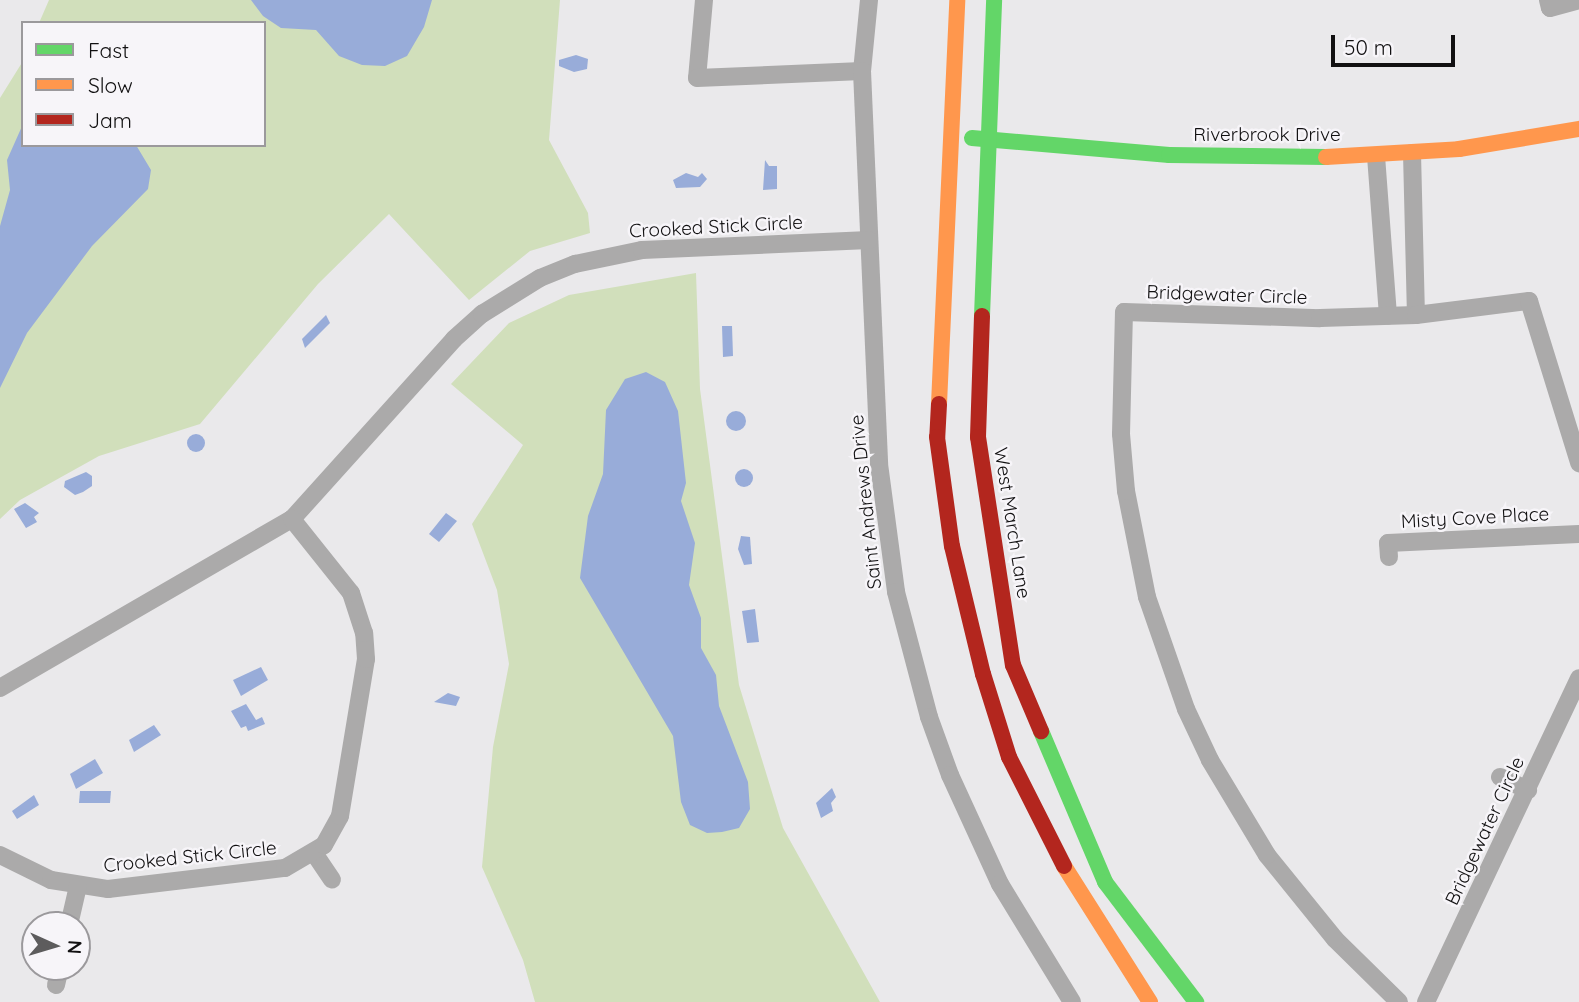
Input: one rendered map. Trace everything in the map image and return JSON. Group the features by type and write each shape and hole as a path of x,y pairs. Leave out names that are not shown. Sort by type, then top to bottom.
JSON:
{"main road":[{"path":"957,0 953,137 937,437 952,546 983,674 1009,757 1062,863 1150,1002"},
{"name":"West March Lane","path":"994,0 978,437 1013,665 1105,882 1196,1002"},
{"name":"Riverbrook Drive","path":"953,137 1221,158 1376,156 1579,130"}],"street":[{"path":"704,0 697,78 862,71"},
{"name":"Saint Andrews Drive","path":"869,0 862,71 884,514 912,659 945,763 976,836 1030,937 1072,1002"},
{"path":"1548,0 1550,8 1579,0"},
{"path":"1412,153 1416,315"},
{"path":"1376,156 1388,316"},
{"name":"Crooked Stick Circle","path":"0,688 292,519 454,339 482,314 540,278 575,264 642,250 869,240"},
{"path":"1383,255 1415,251"},
{"name":"Bridgewater Circle","path":"1399,1002 1296,893 1210,760 1164,654 1147,597 1126,491 1121,434 1124,312 1268,319 1388,316 1529,301 1579,463"},
{"name":"Crooked Stick Circle","path":"0,855 35,874 78,887 129,888 285,868 314,853 340,816 366,659 364,633 351,593 292,519"},
{"name":"Misty Cove Place","path":"1389,558 1388,542 1579,534"},
{"name":"Bridgewater Circle","path":"1426,1002 1579,678"},
{"path":"1500,777 1528,790"},
{"path":"314,853 332,880"},
{"path":"72,911 78,887"}],"green space":[{"path":"49,0 560,0 549,140 588,213 590,233 530,251 469,300 389,214 318,284 200,424 99,456 20,500 0,519 0,98 21,64 21,147 266,147 266,21 40,21"},
{"path":"696,273 700,389 739,685 783,828 880,1002 535,1002 523,960 482,867 493,747 509,664 497,590 472,524 523,445 451,384 509,323 569,295"}],"water":[{"path":"251,0 432,0 424,27 407,56 385,66 362,65 339,56 316,30 281,28 263,16"},
{"path":"576,55 588,59 587,69 574,72 559,66 559,60"},
{"path":"21,128 21,147 137,147 151,170 148,189 92,246 27,333 0,388 0,226 10,190 7,160"},
{"path":"765,160 769,166 777,166 777,189 763,190"},
{"path":"686,173 698,177 702,173 707,179 700,187 676,188 673,180"},
{"path":"326,315 330,323 305,348 302,339"},
{"path":"722,326 732,326 733,356 723,357"},
{"path":"646,372 665,382 678,411 686,483 681,501 695,543 689,585 701,618 701,648 716,675 719,706 748,782 750,809 739,828 722,832 707,833 690,825 681,802 673,736 580,578 588,516 603,474 606,410 625,379"},
{"path":"736,411 743,414 746,421 743,428 736,431 729,428 726,421 729,414"},
{"path":"196,434 202,437 205,443 202,449 196,452 190,449 187,443 190,437"},
{"path":"744,469 750,472 753,478 750,484 744,487 738,484 735,478 738,472"},
{"path":"86,472 92,476 92,486 75,495 64,487 65,481"},
{"path":"25,503 39,513 34,517 37,522 26,528 14,509"},
{"path":"446,513 457,521 439,542 429,534"},
{"path":"741,536 750,537 752,564 744,565 738,549"},
{"path":"755,609 759,642 747,643 742,611"},
{"path":"261,667 268,680 241,696 233,680"},
{"path":"448,693 460,697 456,706 434,702"},
{"path":"246,704 256,720 262,717 265,724 248,731 246,726 241,728 231,711"},
{"path":"154,725 161,735 134,752 129,740"},
{"path":"95,759 103,773 76,789 70,774"},
{"path":"832,788 836,797 831,803 833,811 821,818 816,803"},
{"path":"80,791 111,791 110,803 79,803"},
{"path":"34,795 39,805 17,819 12,811"}],"traffic: fast":[{"path":"982,316 994,0"},
{"path":"972,138 1169,155 1326,157"},
{"path":"1041,731 1105,882 1196,1002"}],"traffic: slow":[{"path":"939,404 957,0"},
{"path":"1326,157 1459,149 1579,129"},
{"path":"1064,866 1150,1002"}],"traffic: jam":[{"path":"982,316 978,437 1013,665 1041,731"},
{"path":"939,404 937,437 952,546 983,674 1009,757 1064,866"}]}
